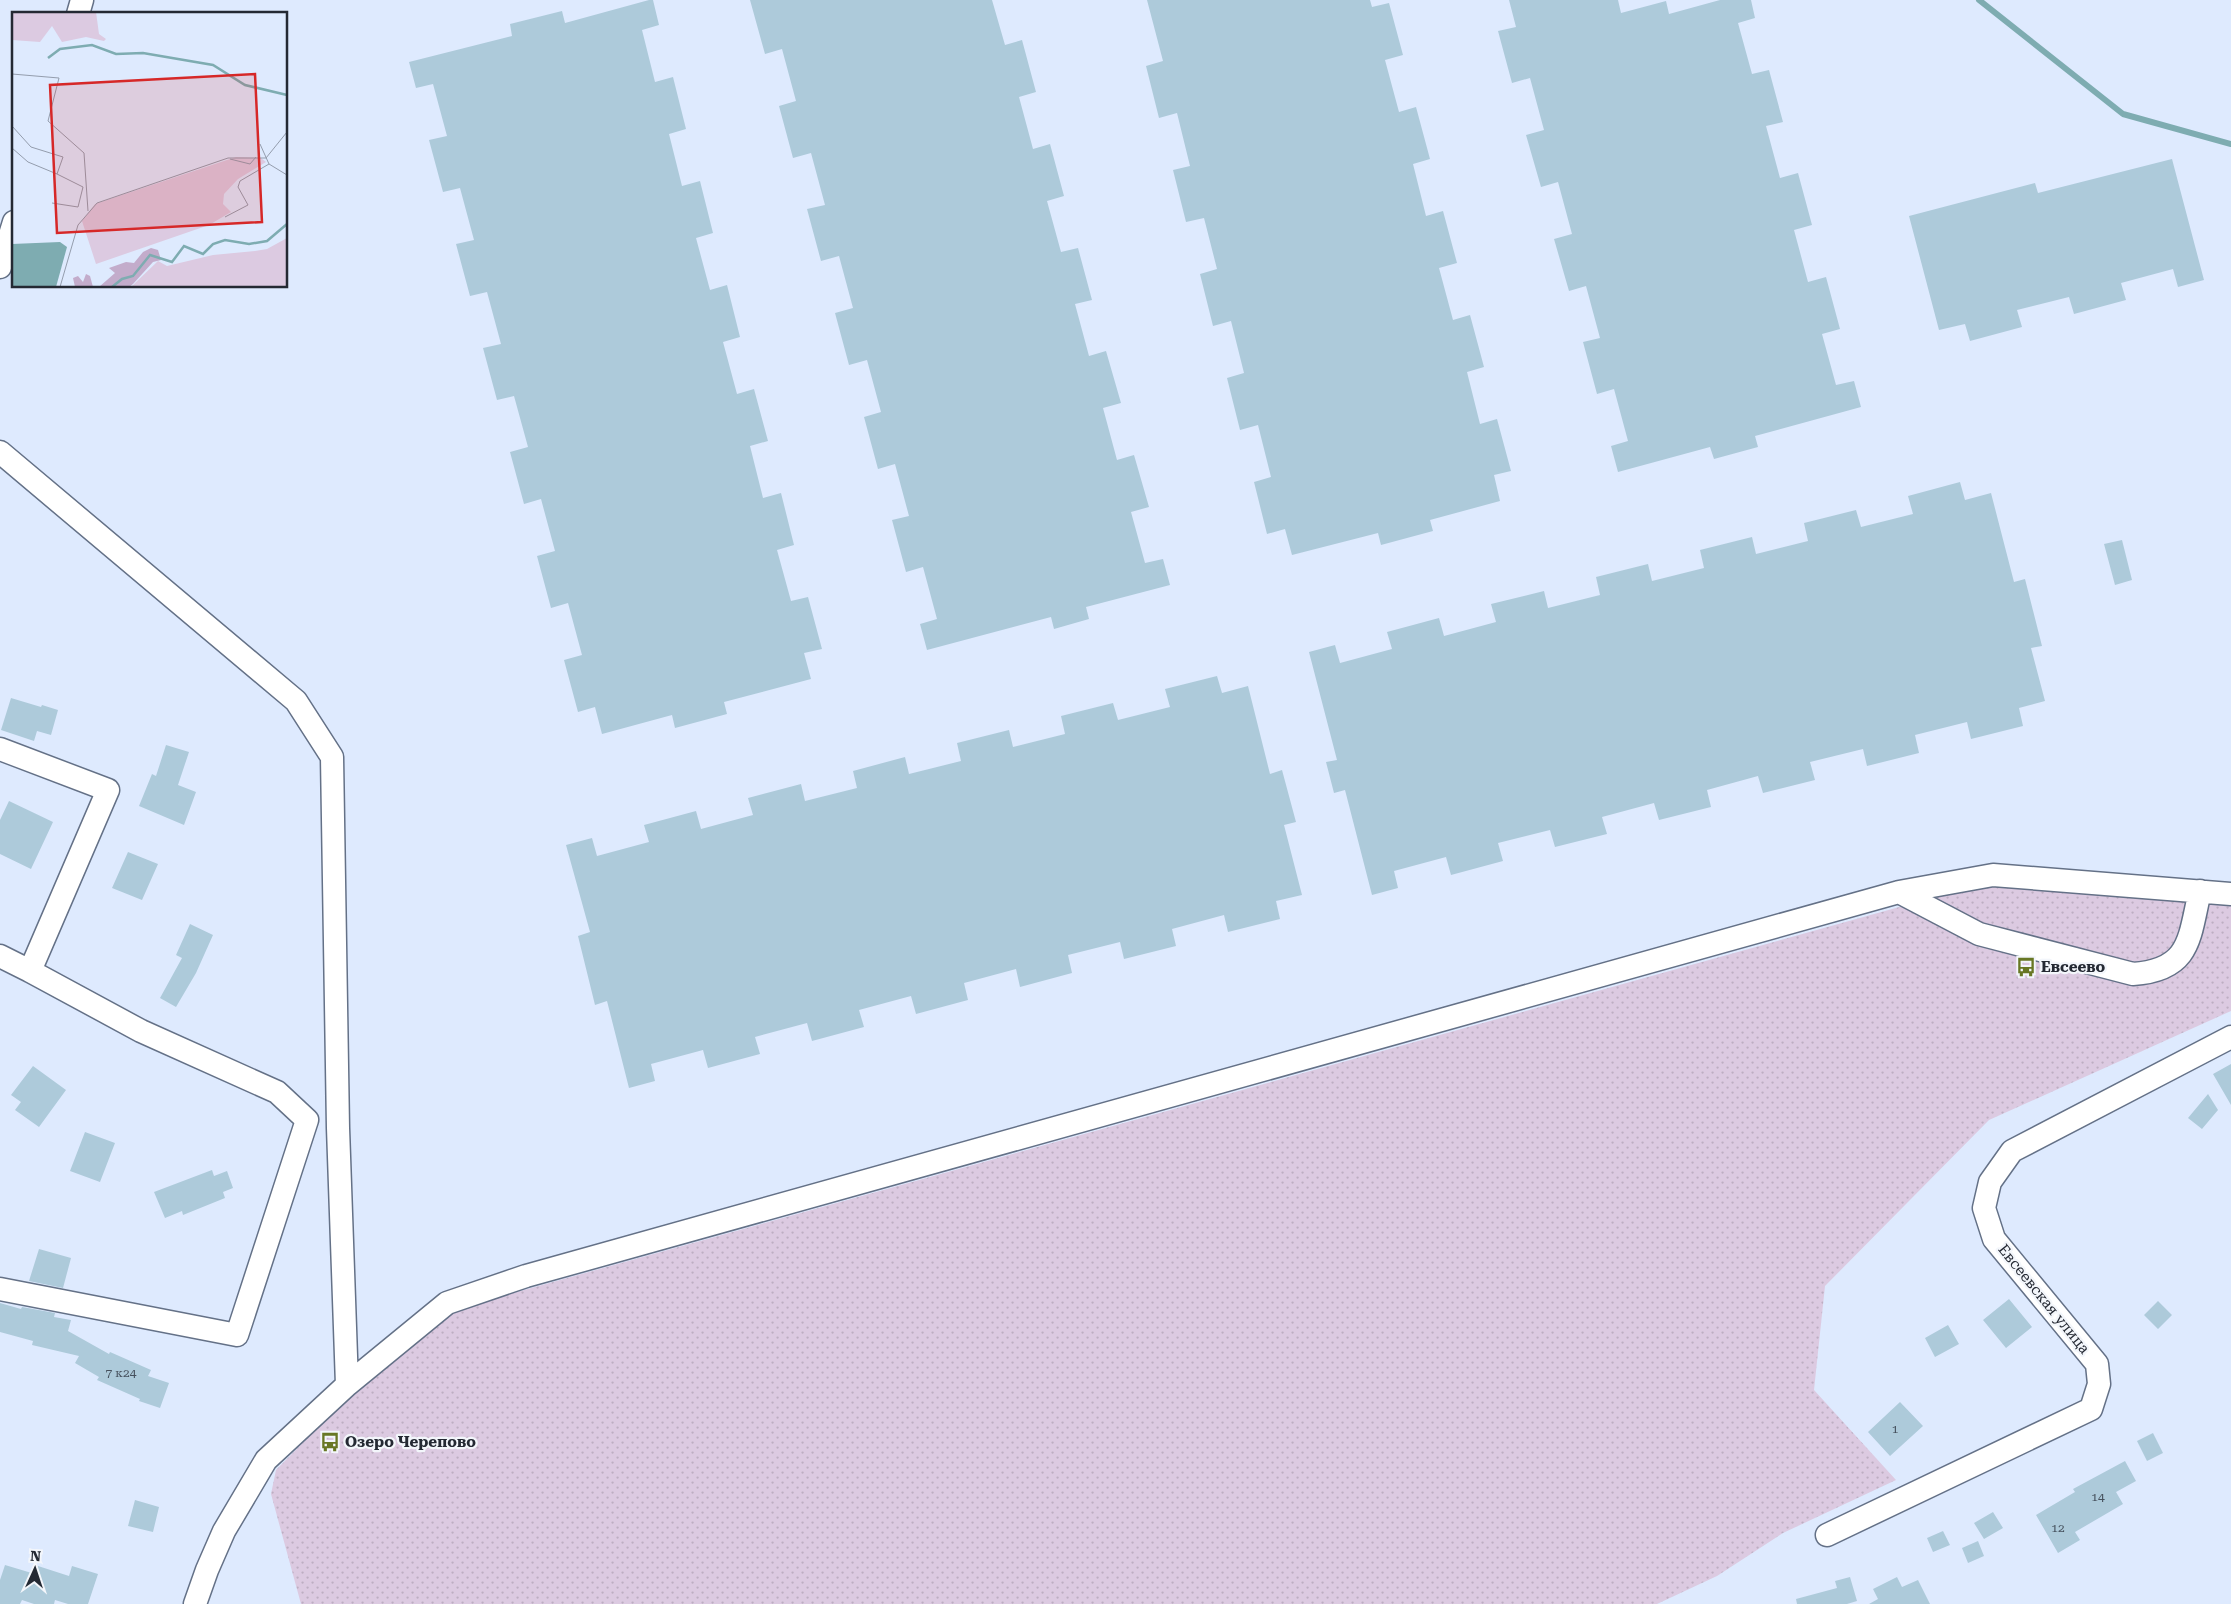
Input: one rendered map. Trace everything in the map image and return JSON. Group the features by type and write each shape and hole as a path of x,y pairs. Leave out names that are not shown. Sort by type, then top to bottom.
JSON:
{"street":[{"path":"0,267 12,228"},
{"path":"0,452 296,701 332,757 338,1128 347,1385"},
{"path":"0,749 108,790 30,972"},
{"path":"195,1604 224,1531 266,1460 347,1385 447,1303 526,1276 1899,892 1992,875 2231,894"},
{"path":"1899,892 1979,934 2133,974 2152,972 2171,963 2186,948 2200,891"},
{"path":"0,956 141,1030 277,1092 307,1120 338,1128"},
{"name":"Евсеевская улица","path":"1827,1535 2091,1409 2099,1384 2097,1364 1994,1239 1984,1208 1990,1182 2012,1151 2231,1036"},
{"path":"0,1289 236,1335 307,1120"}],"shaded area":[{"path":"1982,884 2231,903 2231,1011 1989,1120 1825,1286 1814,1390 1896,1480 1783,1533 1717,1576 1657,1604 301,1604 271,1494 276,1470 427,1317"}],"building":[{"path":"653,0 659,25 642,30 655,82 673,77 686,129 669,134 682,186 700,181 713,233 696,238 710,290 727,285 740,337 723,342 737,394 754,389 768,441 750,446 763,498 781,493 794,545 777,550 791,601 808,597 822,649 804,653 811,679 724,702 727,714 675,728 672,715 602,734 595,707 578,712 564,660 582,655 568,603 551,608 537,556 555,551 541,499 524,504 510,452 528,447 514,396 497,400 483,348 501,344 487,292 470,296 456,244 474,240 460,188 443,192 429,140 447,136 433,84 416,88 409,62 512,36 510,24 562,11 565,23"},
{"path":"750,0 992,0 1005,45 1022,40 1036,92 1019,97 1033,149 1050,144 1064,196 1047,201 1061,252 1078,248 1092,300 1075,304 1089,356 1106,351 1121,403 1103,408 1117,460 1134,455 1149,507 1131,512 1145,563 1163,559 1170,585 1086,607 1089,619 1054,629 1051,617 927,650 920,624 937,619 923,567 906,572 892,520 909,516 895,464 878,469 864,417 881,412 867,360 849,365 835,313 853,308 839,256 821,261 807,209 825,205 811,153 793,158 779,106 796,101 782,49 765,54"},
{"path":"1147,0 1370,0 1372,7 1389,3 1403,55 1385,60 1399,112 1416,107 1430,159 1413,164 1426,216 1443,211 1457,263 1439,268 1453,320 1470,315 1484,367 1467,372 1480,424 1497,419 1511,471 1494,475 1500,501 1430,520 1433,531 1381,545 1378,533 1292,555 1285,529 1267,534 1254,482 1271,477 1258,425 1240,430 1227,378 1244,373 1231,321 1213,326 1200,274 1217,269 1204,218 1186,222 1173,170 1190,166 1177,113 1159,118 1146,66 1163,61"},
{"path":"1509,0 1618,0 1621,13 1666,1 1669,14 1720,0 1751,0 1755,18 1738,23 1752,74 1769,70 1783,122 1766,126 1780,178 1798,173 1812,225 1794,230 1808,282 1826,277 1840,329 1822,334 1836,385 1854,381 1861,407 1755,436 1758,447 1714,459 1710,447 1618,472 1611,446 1628,441 1614,389 1597,394 1583,342 1600,338 1586,286 1569,291 1554,239 1572,234 1558,182 1541,187 1526,135 1544,130 1530,78 1512,83 1498,31 1516,27"},
{"path":"2172,159 2204,280 2178,287 2173,269 2121,283 2126,300 2074,314 2069,297 2017,310 2022,327 1970,341 1965,324 1939,330 1909,216 2035,183 2038,193"},
{"path":"1960,482 1965,500 1991,493 2014,582 2025,579 2042,646 2031,648 2045,701 2019,708 2023,726 1971,739 1967,722 1915,735 1919,753 1867,766 1863,749 1810,762 1815,780 1763,793 1758,776 1707,790 1711,807 1659,820 1654,803 1602,817 1607,834 1555,847 1550,830 1498,843 1503,861 1451,875 1446,857 1394,871 1398,888 1372,895 1345,790 1334,793 1326,762 1337,760 1309,652 1335,645 1340,663 1392,649 1387,632 1439,618 1444,636 1496,622 1491,604 1544,591 1548,608 1600,595 1596,577 1648,564 1652,581 1704,568 1700,550 1752,537 1756,554 1808,541 1804,523 1856,510 1861,527 1913,514 1908,496"},
{"path":"2122,540 2132,580 2115,585 2104,544"},
{"path":"1217,676 1222,693 1248,686 1270,774 1282,770 1296,822 1284,825 1302,895 1276,901 1280,919 1228,932 1224,915 1172,929 1176,946 1124,959 1120,942 1068,955 1072,973 1020,987 1016,969 964,983 968,1000 916,1014 911,996 859,1010 864,1027 812,1041 807,1023 755,1037 760,1054 708,1068 703,1050 651,1064 655,1081 629,1088 607,1001 595,1005 578,936 590,932 566,845 592,838 597,856 649,842 644,825 696,811 701,829 753,815 748,798 801,784 805,801 857,788 853,771 905,757 909,774 961,761 957,743 1009,730 1013,747 1065,734 1061,716 1113,703 1118,720 1170,707 1165,689"},
{"path":"11,698 58,710 51,735 37,731 34,741 1,730"},
{"path":"166,745 189,752 178,785 196,792 184,825 139,806 152,774 156,776"},
{"path":"9,801 53,822 31,869 0,854 0,820"},
{"path":"128,852 158,864 142,900 112,888"},
{"path":"190,924 213,935 196,973 176,1007 160,998 182,958 176,955"},
{"path":"2231,1064 2231,1105 2213,1074"},
{"path":"33,1066 66,1090 39,1127 15,1110 21,1102 11,1095"},
{"path":"2208,1094 2218,1110 2202,1129 2188,1118"},
{"path":"85,1132 115,1143 100,1182 70,1171"},
{"path":"212,1170 214,1176 227,1171 233,1188 223,1192 225,1198 183,1215 182,1211 165,1218 154,1192"},
{"path":"39,1249 71,1258 63,1288 29,1281"},
{"path":"2009,1299 2032,1327 2006,1348 1983,1320"},
{"path":"2158,1301 2172,1315 2158,1329 2144,1315"},
{"path":"0,1303 21,1309 22,1307 55,1313 54,1317 71,1320 68,1331 109,1354 110,1352 151,1370 148,1376 169,1383 160,1408 139,1401 140,1399 97,1380 99,1377 75,1363 79,1356 32,1345 33,1341 0,1332"},
{"path":"1948,1325 1959,1344 1935,1357 1925,1338"},
{"path":"1900,1402 1923,1426 1890,1456 1868,1432"},
{"path":"2153,1433 2163,1453 2147,1461 2137,1441"},
{"path":"2125,1461 2136,1481 2116,1492 2123,1504 2075,1532 2080,1540 2058,1553 2036,1515 2075,1492 2073,1489"},
{"path":"135,1500 159,1507 153,1532 128,1526"},
{"path":"1993,1512 2003,1528 1984,1539 1974,1523"},
{"path":"1943,1531 1950,1545 1933,1552 1927,1538"},
{"path":"1978,1541 1984,1556 1968,1563 1962,1548"},
{"path":"5,1565 35,1574 38,1566 69,1576 72,1566 98,1574 88,1604 68,1604 55,1600 54,1604 34,1604 22,1600 20,1604 0,1604 0,1580"},
{"path":"1850,1577 1857,1601 1847,1604 1797,1604 1796,1599 1837,1588 1835,1581"},
{"path":"1897,1577 1902,1587 1918,1580 1930,1604 1869,1604 1878,1599 1873,1589"}],"waterway":[{"path":"1979,0 2123,114 2231,144"}],"place":[{"name":"Евсеево","path":"2026,967"},
{"name":"Озеро Черепово","path":"330,1442"}]}
